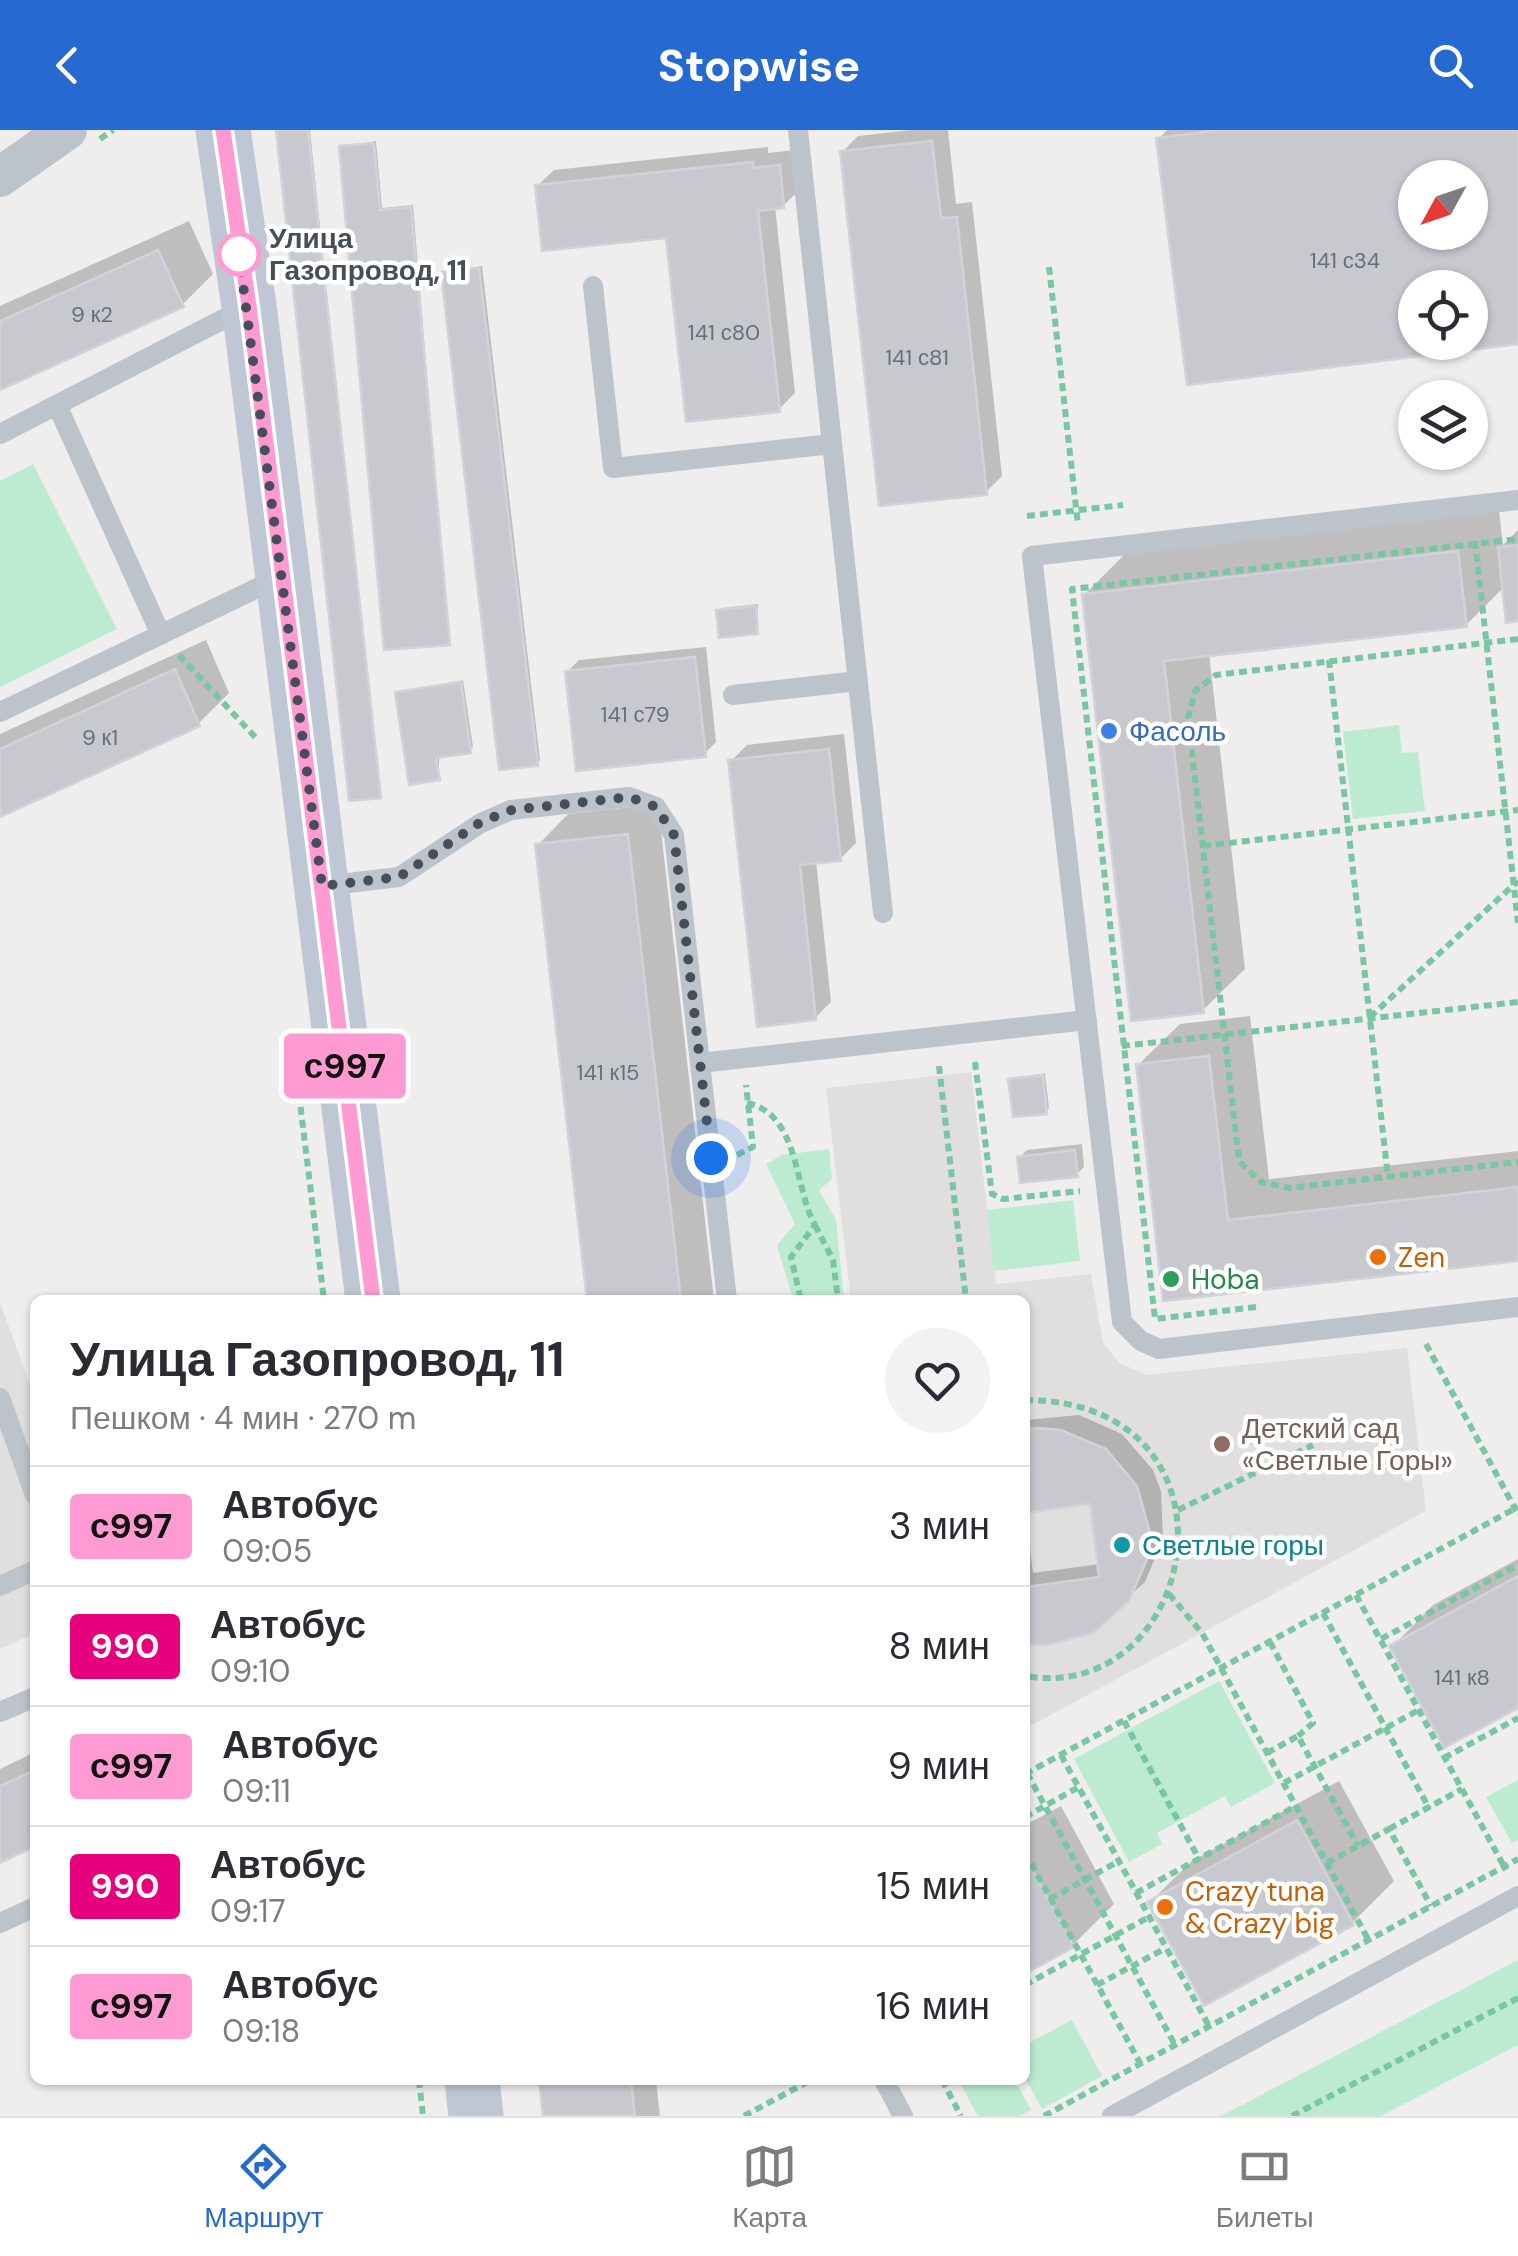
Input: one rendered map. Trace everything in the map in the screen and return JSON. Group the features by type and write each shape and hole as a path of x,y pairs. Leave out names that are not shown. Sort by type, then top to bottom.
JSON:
{"street":[{"path":"222,130 249,306 372,1295"},
{"path":"8,172 53,134"},
{"path":"473,2085 476,2116"}],"lane":[{"path":"798,130 883,913"},
{"path":"593,286 613,468 832,444"},
{"path":"0,434 249,306"},
{"path":"57,404 161,635"},
{"path":"1518,500 1032,556 1122,1322 1159,1349 1518,1307"},
{"path":"0,712 282,576"},
{"path":"733,695 858,681"},
{"path":"322,886 399,877 481,822 512,810 629,797 648,802 664,815 674,835 726,1295"},
{"path":"700,1064 1086,1020"},
{"path":"0,1398 30,1482"},
{"path":"0,1586 30,1572"},
{"path":"0,1712 30,1699"},
{"path":"1112,2116 1384,1968 1514,1888"},
{"path":"0,1923 30,1908"},
{"path":"887,2085 904,2116"}],"path":[{"path":"1049,267 1077,510 1078,526 1066,536 1068,552"},
{"path":"1028,516 1123,505"},
{"path":"1260,1307 1156,1319 1072,589 1518,539"},
{"path":"1476,550 1518,922"},
{"path":"161,635 256,738"},
{"path":"1518,639 1216,674 1195,691 1188,718 1239,1161 1252,1176 1272,1186 1289,1188 1518,1162"},
{"path":"1329,660 1388,1177"},
{"path":"1203,846 1518,810"},
{"path":"1370,1018 1516,883"},
{"path":"1133,1045 1518,1002"},
{"path":"711,1158 752,1150 743,1058"},
{"path":"975,1062 994,1196 1003,1200 1106,1188"},
{"path":"939,1066 965,1295"},
{"path":"747,1103 767,1111 801,1172 805,1205 833,1260 837,1295"},
{"path":"800,1295 791,1257 815,1226"},
{"path":"1030,1772 1517,1510 1412,1320"},
{"path":"1030,1400 1062,1400 1102,1413 1137,1437 1163,1470 1178,1510 1180,1553 1169,1594 1148,1629 1116,1656 1079,1673 1030,1676"},
{"path":"1178,1510 1313,1445"},
{"path":"1380,1639 1518,1565"},
{"path":"1169,1594 1202,1633 1384,1968"},
{"path":"1356,1595 1514,1888"},
{"path":"1323,1613 1428,1808"},
{"path":"1267,1753 1313,1723 1270,1642"},
{"path":"1284,1783 1419,1710"},
{"path":"1444,1758 1518,1718"},
{"path":"1124,1721 1199,1859"},
{"path":"1298,1736 1358,1846"},
{"path":"1061,1755 1224,2055"},
{"path":"1030,1781 1175,2045"},
{"path":"1030,1814 1079,1788"},
{"path":"1326,1863 1462,1789"},
{"path":"1136,1893 1296,1806"},
{"path":"1390,1829 1431,1906"},
{"path":"1044,2116 1518,1859"},
{"path":"1030,1861 1155,2092"},
{"path":"1050,1898 1119,1861"},
{"path":"1030,1982 1149,1917"},
{"path":"1098,1984 1166,1948"},
{"path":"1292,2116 1518,1998"},
{"path":"419,2085 423,2116"},
{"path":"744,2116 802,2085"},
{"path":"945,2085 962,2116"},
{"path":"1062,2106 1067,2116"}],"shaded area":[{"name":"Детский сад «Светлые Горы»","path":"971,1072 996,1284 1091,1274 1103,1343 1120,1363 1146,1375 1407,1348 1426,1511 1030,1726 1030,1295 850,1295 826,1088"},
{"path":"0,1302 30,1385 30,1635 0,1649"}],"green space":[{"path":"33,464 117,629 0,687 0,481"},
{"path":"1399,725 1402,753 1418,752 1425,811 1353,819 1343,732"},
{"path":"829,1149 832,1179 819,1190 836,1220 844,1295 792,1295 777,1245 795,1224 766,1164 782,1155"},
{"path":"1073,1200 1080,1261 994,1271 987,1210"},
{"path":"1219,1681 1275,1783 1231,1807 1225,1796 1157,1833 1162,1844 1129,1862 1074,1759"},
{"path":"1518,1780 1518,1840 1512,1843 1486,1797"},
{"path":"1518,1960 1518,2045 1381,2116 1221,2116"},
{"path":"1072,2020 1102,2076 1042,2109 1029,2085 1030,2042"},
{"path":"961,2085 1018,2085 1031,2110 1019,2116 978,2116"}],"building":[{"path":"276,130 308,130 381,798 349,801"},
{"path":"1220,130 1518,130 1518,344 1488,348 1488,270 1398,270 1398,359 1187,385 1156,138"},
{"path":"932,141 941,218 957,217 987,495 879,506 840,151"},
{"path":"374,143 380,210 411,207 450,645 384,650 339,146"},
{"path":"753,162 753,168 780,165 784,208 758,211 780,412 686,422 666,238 542,251 535,185"},
{"path":"158,250 184,307 0,390 0,321"},
{"path":"479,268 538,766 499,770 441,272"},
{"path":"1518,545 1518,621 1506,623 1498,547"},
{"path":"1458,551 1467,627 1164,661 1204,1013 1131,1021 1082,594"},
{"path":"756,606 758,634 719,638 716,610"},
{"path":"695,657 706,757 576,771 565,671"},
{"path":"175,669 200,726 0,817 0,749"},
{"path":"461,682 471,753 436,758 440,780 409,785 395,692"},
{"path":"829,749 841,861 800,865 816,1020 757,1027 728,760"},
{"path":"628,834 680,1295 586,1295 535,844"},
{"path":"1209,1056 1228,1220 1518,1187 1518,1261 1163,1301 1136,1064"},
{"path":"1043,1075 1047,1114 1013,1117 1008,1079"},
{"path":"1075,1150 1078,1177 1020,1183 1017,1157"},
{"name":"Светлые горы","path":"1030,1429 1061,1430 1106,1449 1137,1486 1150,1533 1148,1557 1129,1601 1093,1633 1046,1645 1030,1644 1030,1586 1099,1577 1090,1504 1030,1512"},
{"path":"1518,1576 1518,1708 1444,1748 1389,1646"},
{"path":"30,1772 30,1848 0,1863 0,1786"},
{"path":"1297,1820 1354,1925 1204,2006 1147,1902"},
{"path":"1030,1866 1074,1947 1030,1971"},
{"path":"540,2085 632,2085 635,2116 543,2116"}],"bus line":[{"name":"с997","path":"223,130 249,306 372,1295"}],"place":[{"name":"Улица Газопровод, 11","path":"239,254"},
{"name":"Фасоль","path":"1109,731"},
{"name":"Zen","path":"1378,1257"},
{"name":"Hoba","path":"1171,1279"},
{"name":"Детский сад «Светлые Горы»","path":"1222,1444"},
{"name":"Светлые горы","path":"1122,1545"},
{"name":"Crazy tuna & Crazy big","path":"1165,1907"}],"route":[{"path":"239,254 249,306 322,886 407,874 481,822 512,810 629,797 656,807 674,835 711,1158"}]}
